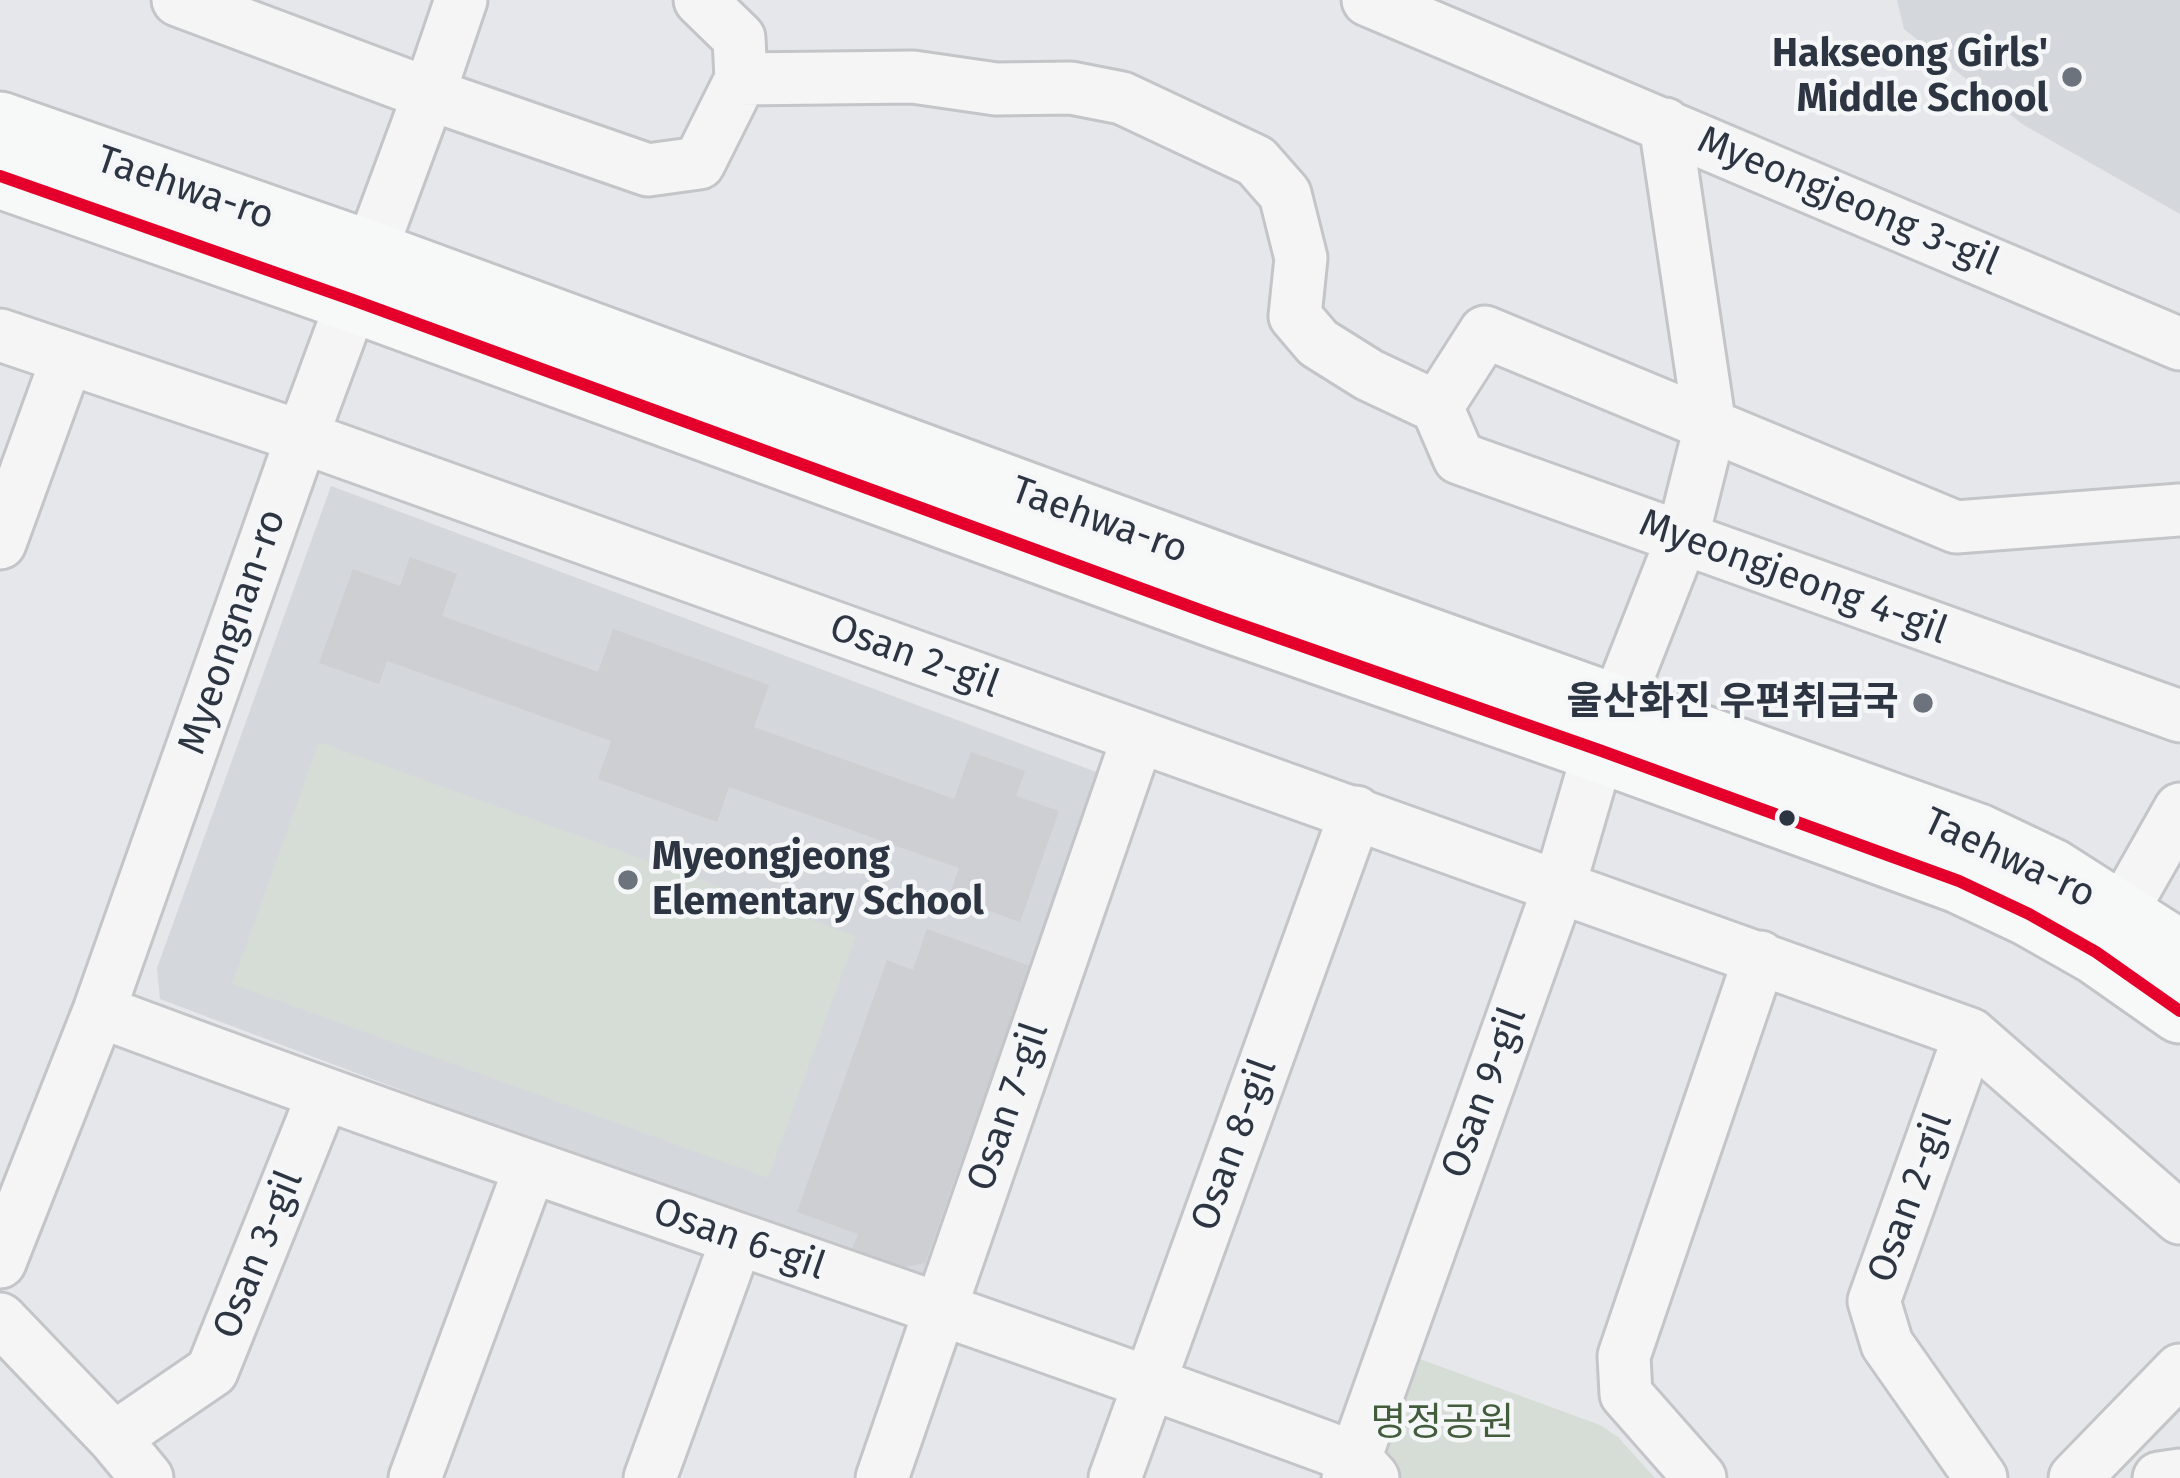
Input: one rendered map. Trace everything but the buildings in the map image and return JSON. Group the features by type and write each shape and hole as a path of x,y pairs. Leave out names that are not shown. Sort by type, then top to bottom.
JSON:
{"main road":[{"name":"Taehwa-ro","path":"0,124 361,277"},
{"name":"Taehwa-ro","path":"0,176 361,277 1258,579 1959,880 2096,952 2180,1011"},
{"name":"Taehwa-ro","path":"1608,728 1978,836 2052,871 2180,953"}],"street":[{"name":"Myeongnan-ro","path":"0,1262 99,1011 461,0"},
{"path":"192,2 429,94 648,170 699,164 741,80 739,38 700,0"},
{"path":"1368,0 1666,124"},
{"path":"741,80 913,76 996,89 1071,88 1122,98 1256,161 1285,194 1301,258 1294,316 1318,343 1370,375 1437,406 1484,332 1956,527 2180,510"},
{"name":"Myeongjeong 3-gil","path":"1666,124 2180,344"},
{"name":"Myeongjeong 3-gil","path":"1608,728 1682,539 1711,427 1666,124"},
{"name":"Osan 2-gil","path":"0,335 302,437 1970,1034 2180,1218"},
{"path":"0,543 67,359"},
{"name":"Myeongjeong 4-gil","path":"1437,406 1460,458 2180,716"},
{"name":"Osan 9-gil","path":"1359,1471 1559,887 1608,728"},
{"name":"Osan 7-gil","path":"882,1478 1138,737"},
{"path":"2121,913 2180,809"},
{"name":"Osan 8-gil","path":"1115,1478 1356,812"},
{"path":"1700,1478 1626,1394 1624,1356 1760,957"},
{"name":"Osan 6-gil","path":"99,1011 323,1095 1148,1381 1359,1471"},
{"name":"Osan 2-gil","path":"1970,1034 1874,1301 1887,1344 1982,1478"},
{"name":"Osan 3-gil","path":"114,1438 212,1371 323,1095"},
{"path":"416,1478 530,1168"},
{"path":"650,1478 737,1238"},
{"path":"0,1319 148,1478"},
{"path":"2075,1478 2180,1370"},
{"path":"2135,1416 2180,1392"},
{"path":"2159,1478 2180,1475"}],"shaded area":[{"name":"Hakseong Girls' Middle School","path":"1897,0 2180,0 2180,214 2022,124 1904,29"},
{"name":"Myeongjeong Elementary School","path":"331,486 1099,773 1098,792 921,1286 160,999 157,968"}],"green space":[{"path":"319,742 856,936 768,1178 232,984"},
{"name":"명정공원","path":"1420,1359 1600,1425 1618,1437 1655,1478 1398,1478 1385,1465 1378,1447 1400,1378"}],"transit line":[{"path":"0,176 1959,881 2096,952 2180,1011"}],"place":[{"name":"Hakseong Girls' Middle School","path":"2072,77"},
{"name":"울산화진 우편취급국","path":"1923,703"},
{"name":"Myeongjeong Elementary School","path":"628,880"}]}
